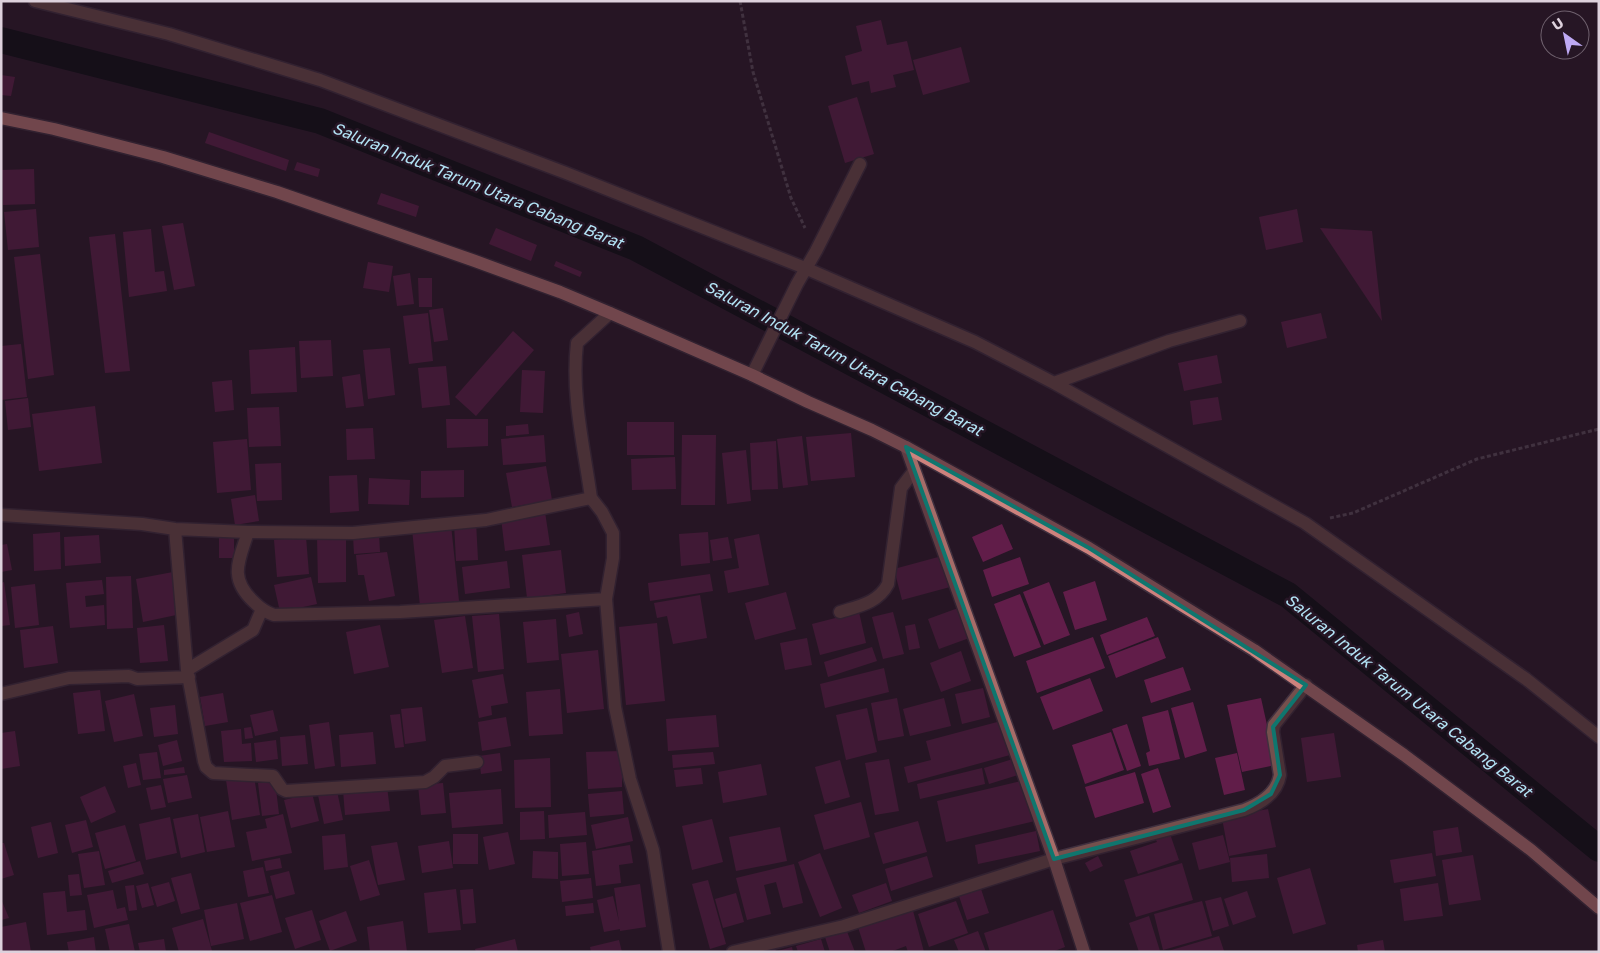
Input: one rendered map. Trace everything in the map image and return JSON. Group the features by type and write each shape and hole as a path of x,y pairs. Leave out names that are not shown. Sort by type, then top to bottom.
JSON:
{"main road":[{"path":"1,118 54,129 154,155 278,192 560,292 752,375 906,447 1089,548 1254,650 1404,755 1531,850 1599,908"}],"street":[{"path":"35,1 169,34 320,80 566,173 805,268 975,342 1054,383 1305,523 1526,679 1599,737"},
{"path":"752,375 805,268 816,251 860,164"},
{"path":"610,313 577,343 575,362 576,395 591,498 602,512 613,533 613,558 606,599 615,707 630,779 653,850 669,952"},
{"path":"1054,383 1169,341 1240,320"},
{"path":"906,447 1054,859 1084,952"},
{"path":"840,612 869,603 882,594 888,584 901,488 914,471"},
{"path":"1,515 142,524 175,529 353,533 486,520 591,498"},
{"path":"175,529 188,673 206,768 213,773 273,776 284,790 294,791 425,782 434,778 445,766 477,762"},
{"path":"248,532 236,569 238,581 244,592 262,609 274,615 400,612 606,599"},
{"path":"1,694 69,678 129,676 137,679 188,673 254,630 262,609"},
{"path":"733,952 844,926 1054,859 1255,806 1271,794 1280,781 1273,734 1274,725 1306,685"}],"path":[{"path":"740,1 752,72 791,198 816,251"},
{"path":"1305,523 1353,513 1478,459 1599,429"}],"highlighted area":[{"path":"906,447 1089,548 1306,685 1273,727 1280,775 1271,794 1244,810 1054,859"}],"building":[{"path":"881,20 887,45 907,41 914,70 893,75 896,87 871,93 869,81 852,85 845,56 862,51 856,26"},
{"path":"961,47 970,82 923,95 913,60"},
{"path":"1,75 15,77 11,96 1,95"},
{"path":"857,97 874,154 845,163 828,106"},
{"path":"209,132 289,160 286,171 205,143"},
{"path":"297,162 320,169 318,177 294,170"},
{"path":"34,169 35,204 3,205 2,170"},
{"path":"381,193 419,206 416,217 377,204"},
{"path":"36,209 39,247 8,250 4,212"},
{"path":"1297,209 1303,242 1266,250 1259,217"},
{"path":"183,223 195,286 174,290 162,226"},
{"path":"496,228 537,245 531,261 489,244"},
{"path":"1320,228 1372,231 1382,321"},
{"path":"151,229 155,272 164,271 167,291 129,297 123,232"},
{"path":"115,234 130,371 105,373 89,237"},
{"path":"40,254 54,375 28,379 14,257"},
{"path":"556,261 582,272 580,277 554,266"},
{"path":"368,262 393,266 389,292 363,288"},
{"path":"410,273 414,304 397,306 393,276"},
{"path":"418,278 432,278 432,307 419,307"},
{"path":"443,308 448,340 434,342 429,310"},
{"path":"428,313 433,361 409,364 403,316"},
{"path":"1321,313 1327,338 1287,348 1281,322"},
{"path":"513,331 534,350 476,416 455,397"},
{"path":"331,340 333,376 301,378 299,341"},
{"path":"21,344 27,397 1,400 1,346"},
{"path":"295,347 297,392 251,394 249,350"},
{"path":"390,348 395,395 368,399 363,350"},
{"path":"1217,355 1222,383 1184,391 1178,363"},
{"path":"446,366 450,405 422,408 418,368"},
{"path":"522,370 545,371 543,413 520,412"},
{"path":"360,374 364,406 346,408 342,377"},
{"path":"232,380 234,410 215,412 212,382"},
{"path":"1218,397 1222,420 1193,425 1190,401"},
{"path":"28,398 31,427 8,430 5,401"},
{"path":"95,406 102,463 39,471 32,414"},
{"path":"279,407 281,446 249,447 247,408"},
{"path":"446,419 488,419 488,446 447,448"},
{"path":"627,422 674,422 674,455 627,455"},
{"path":"528,424 529,434 506,436 506,426"},
{"path":"373,428 375,459 347,460 346,429"},
{"path":"851,433 855,477 811,481 806,437"},
{"path":"544,435 546,462 503,465 501,439"},
{"path":"682,435 716,435 715,505 681,505"},
{"path":"802,436 808,485 783,488 777,439"},
{"path":"247,439 251,490 217,493 213,442"},
{"path":"776,441 778,489 752,490 750,443"},
{"path":"746,450 751,501 727,504 722,453"},
{"path":"675,457 676,489 632,490 631,459"},
{"path":"281,463 282,500 257,501 255,464"},
{"path":"546,466 552,500 512,507 506,473"},
{"path":"464,470 464,497 421,498 421,471"},
{"path":"357,475 359,511 330,513 329,476"},
{"path":"369,478 410,480 409,505 368,504"},
{"path":"255,495 259,521 235,525 231,499"},
{"path":"545,512 550,545 505,551 501,518"},
{"path":"476,522 478,560 456,561 454,523"},
{"path":"1002,524 1013,549 983,562 972,537"},
{"path":"451,525 459,601 420,606 412,529"},
{"path":"60,532 61,569 34,571 33,534"},
{"path":"708,532 710,563 681,566 679,534"},
{"path":"234,534 234,558 219,558 219,535"},
{"path":"379,534 380,552 354,554 353,535"},
{"path":"759,534 769,585 728,593 724,571 739,568 734,539"},
{"path":"99,535 101,563 65,566 64,537"},
{"path":"317,536 346,536 346,582 318,583"},
{"path":"306,537 309,574 277,577 274,540"},
{"path":"728,537 732,558 713,561 710,540"},
{"path":"7,544 12,570 1,572 1,545"},
{"path":"561,550 566,593 527,598 522,555"},
{"path":"387,552 395,596 369,601 364,575 358,575 356,555"},
{"path":"942,556 950,587 902,600 894,569"},
{"path":"1020,557 1029,584 992,597 983,570"},
{"path":"507,561 510,588 465,594 462,567"},
{"path":"173,572 181,614 143,622 136,579"},
{"path":"710,574 713,591 650,601 648,583"},
{"path":"131,576 133,628 107,629 106,577"},
{"path":"311,577 317,604 280,612 274,585"},
{"path":"102,580 104,594 85,596 86,607 104,605 105,625 70,628 66,583"},
{"path":"1095,581 1107,620 1075,630 1063,592"},
{"path":"4,582 10,625 1,626 1,583"},
{"path":"1049,582 1070,635 1044,645 1023,592"},
{"path":"35,584 39,625 15,628 11,587"},
{"path":"786,592 796,629 755,640 745,603"},
{"path":"1020,594 1041,647 1014,657 994,604"},
{"path":"700,595 707,638 673,644 667,616 657,618 654,603"},
{"path":"961,607 972,637 939,649 928,619"},
{"path":"579,612 583,634 569,637 566,615"},
{"path":"859,612 866,643 820,655 812,624"},
{"path":"893,612 904,654 883,659 872,617"},
{"path":"499,614 504,669 478,672 472,616"},
{"path":"465,616 473,668 442,673 434,620"},
{"path":"1147,617 1155,636 1107,655 1100,635"},
{"path":"556,619 559,660 527,663 523,622"},
{"path":"657,623 665,701 626,705 619,627"},
{"path":"915,624 920,648 909,650 905,626"},
{"path":"164,625 168,661 140,663 137,628"},
{"path":"380,625 389,667 354,674 346,632"},
{"path":"53,626 58,663 24,668 20,630"},
{"path":"1093,637 1105,668 1037,693 1026,661"},
{"path":"1158,637 1166,658 1116,678 1108,656"},
{"path":"807,638 812,665 785,670 780,643"},
{"path":"872,647 877,661 828,677 824,662"},
{"path":"598,650 604,709 567,713 561,654"},
{"path":"961,651 971,681 941,692 930,663"},
{"path":"1183,667 1191,690 1151,703 1144,680"},
{"path":"884,668 889,692 825,708 820,684"},
{"path":"503,674 508,703 491,706 492,715 479,718 472,680"},
{"path":"1090,678 1103,711 1053,730 1040,697"},
{"path":"983,688 990,717 962,724 955,694"},
{"path":"560,689 563,734 529,736 526,692"},
{"path":"100,690 105,731 78,734 73,693"},
{"path":"223,693 228,722 205,726 200,697"},
{"path":"134,694 143,736 114,742 105,701"},
{"path":"897,698 904,736 878,741 871,703"},
{"path":"944,698 951,726 910,736 903,709"},
{"path":"1261,698 1276,765 1242,772 1227,705"},
{"path":"1193,702 1207,751 1185,758 1171,708"},
{"path":"175,705 178,734 154,737 150,708"},
{"path":"422,707 426,741 405,744 401,709"},
{"path":"867,708 877,752 846,760 836,715"},
{"path":"273,710 278,731 255,736 250,715"},
{"path":"1168,710 1180,759 1149,766 1146,753 1150,751 1142,717"},
{"path":"400,714 404,747 395,748 390,715"},
{"path":"716,715 719,747 668,751 666,719"},
{"path":"506,717 511,746 482,751 478,722"},
{"path":"1001,721 1010,755 908,783 904,767 931,760 926,741"},
{"path":"329,722 335,766 315,769 309,725"},
{"path":"1127,724 1141,766 1127,771 1112,729"},
{"path":"251,727 253,738 245,739 244,728"},
{"path":"241,729 242,744 251,743 252,761 224,762 221,731"},
{"path":"15,731 20,766 1,769 1,733"},
{"path":"373,732 376,764 341,767 339,735"},
{"path":"1111,732 1124,770 1085,784 1072,745"},
{"path":"1334,733 1341,777 1307,782 1301,738"},
{"path":"305,735 308,764 282,766 280,737"},
{"path":"177,740 182,761 163,766 158,745"},
{"path":"276,740 278,759 256,762 254,743"},
{"path":"622,751 622,787 588,789 586,752"},
{"path":"157,752 161,778 143,780 139,754"},
{"path":"713,752 715,764 673,768 672,755"},
{"path":"500,753 502,771 481,774 479,756"},
{"path":"1237,753 1245,790 1224,795 1215,758"},
{"path":"550,758 551,807 515,808 514,760"},
{"path":"1016,758 1021,774 989,784 984,768"},
{"path":"889,759 899,811 875,815 865,763"},
{"path":"840,760 850,797 825,804 815,767"},
{"path":"136,763 141,785 128,788 123,766"},
{"path":"761,764 767,795 723,803 718,772"},
{"path":"184,767 185,773 164,775 164,770"},
{"path":"701,768 703,784 676,787 674,770"},
{"path":"982,768 985,784 920,799 917,784"},
{"path":"1158,768 1171,807 1153,813 1141,774"},
{"path":"1135,772 1144,803 1095,818 1085,787"},
{"path":"187,775 192,798 168,803 163,779"},
{"path":"254,776 260,815 232,820 226,780"},
{"path":"1025,780 1035,821 946,842 937,801"},
{"path":"275,781 279,814 262,816 258,783"},
{"path":"443,783 446,813 421,815 418,785"},
{"path":"161,785 166,807 151,810 146,788"},
{"path":"105,786 116,812 91,823 80,797"},
{"path":"387,786 390,811 345,815 343,790"},
{"path":"501,789 503,824 452,828 449,793"},
{"path":"337,791 343,820 324,824 318,795"},
{"path":"622,791 624,814 590,817 588,794"},
{"path":"312,793 319,821 291,828 284,800"},
{"path":"861,802 870,837 824,850 814,815"},
{"path":"1268,809 1276,847 1229,856 1222,818"},
{"path":"228,811 235,847 207,852 200,817"},
{"path":"544,811 545,839 520,840 520,812"},
{"path":"585,812 587,835 549,838 548,815"},
{"path":"198,814 205,852 181,858 173,819"},
{"path":"283,814 292,853 252,861 246,832 267,828 265,819"},
{"path":"170,817 177,853 146,860 139,824"},
{"path":"628,817 633,841 596,849 591,825"},
{"path":"712,819 723,862 692,870 682,826"},
{"path":"86,820 93,847 72,853 65,825"},
{"path":"918,821 927,852 883,864 874,833"},
{"path":"51,822 58,853 38,858 31,827"},
{"path":"125,825 136,861 105,869 95,833"},
{"path":"780,827 787,861 736,871 729,837"},
{"path":"1458,827 1462,852 1436,856 1433,831"},
{"path":"1036,831 1040,851 978,864 975,845"},
{"path":"1169,831 1179,860 1138,874 1130,851 1157,842 1154,836"},
{"path":"508,832 515,864 489,870 483,837"},
{"path":"345,834 348,867 324,870 322,836"},
{"path":"453,834 478,834 478,864 453,864"},
{"path":"1223,835 1230,862 1199,870 1192,843"},
{"path":"449,841 453,868 422,873 418,846"},
{"path":"397,842 405,880 378,885 371,846"},
{"path":"586,842 589,874 562,876 560,844"},
{"path":"1,843 4,843 14,875 1,879"},
{"path":"630,845 633,863 619,865 621,883 596,886 592,851"},
{"path":"99,851 105,885 84,888 78,854"},
{"path":"533,851 558,852 558,879 532,878"},
{"path":"820,853 842,908 820,917 798,862"},
{"path":"1432,853 1436,876 1394,883 1390,860"},
{"path":"1267,854 1269,878 1232,882 1230,858"},
{"path":"1473,855 1481,900 1449,905 1442,860"},
{"path":"927,856 933,877 891,891 885,869"},
{"path":"1098,856 1103,866 1090,872 1085,863"},
{"path":"280,858 282,868 266,871 264,861"},
{"path":"369,860 380,895 360,901 350,866"},
{"path":"140,861 144,874 112,883 108,871"},
{"path":"1182,863 1193,900 1136,917 1124,880"},
{"path":"794,864 803,903 783,908 776,882 764,885 771,914 747,920 736,878"},
{"path":"263,867 269,893 248,897 243,871"},
{"path":"1310,868 1326,924 1293,934 1277,878"},
{"path":"289,871 295,894 276,899 270,876"},
{"path":"191,873 200,909 181,914 171,878"},
{"path":"79,874 82,895 70,896 68,875"},
{"path":"591,878 593,898 562,902 560,881"},
{"path":"708,880 726,944 710,949 692,884"},
{"path":"169,882 175,901 157,907 151,887"},
{"path":"148,883 154,905 142,908 136,886"},
{"path":"886,883 892,901 859,913 852,895"},
{"path":"1438,883 1443,916 1404,921 1400,889"},
{"path":"640,884 646,927 604,932 597,900 613,896 619,922 614,888"},
{"path":"134,885 137,910 129,911 125,886"},
{"path":"980,886 989,913 967,920 958,893"},
{"path":"456,889 461,930 428,933 424,893"},
{"path":"473,889 476,923 463,924 460,890"},
{"path":"113,890 117,909 125,907 128,920 94,928 87,895"},
{"path":"65,891 67,912 85,910 87,930 47,935 43,893"},
{"path":"1247,891 1256,917 1233,925 1224,899"},
{"path":"736,893 744,922 723,928 715,899"},
{"path":"272,895 282,932 250,941 240,903"},
{"path":"1221,897 1229,926 1213,931 1205,901"},
{"path":"1,899 9,918 1,920"},
{"path":"956,901 968,933 929,947 918,914"},
{"path":"1202,901 1212,936 1163,950 1154,914"},
{"path":"237,903 244,939 211,946 204,910"},
{"path":"593,903 594,913 566,916 565,906"},
{"path":"912,907 924,952 908,952 906,946 890,952 866,952 857,924"},
{"path":"312,910 321,940 295,949 285,918"},
{"path":"1053,910 1065,947 1052,952 990,952 984,933"},
{"path":"346,911 357,941 330,951 319,921"},
{"path":"1149,916 1160,951 1139,952 1129,923"},
{"path":"203,919 212,951 179,952 172,928"},
{"path":"403,921 407,952 370,952 367,927"},
{"path":"26,922 31,952 1,952 1,927"},
{"path":"129,924 135,952 110,952 105,929"},
{"path":"846,929 855,952 830,952 825,937"},
{"path":"978,931 986,952 959,952 954,940"},
{"path":"1219,936 1224,951 1168,952 1168,951"},
{"path":"94,937 96,952 69,952 67,942"},
{"path":"164,939 166,952 140,952 138,943"},
{"path":"515,939 518,952 476,952 475,949"},
{"path":"821,939 825,952 798,952 796,946"},
{"path":"619,940 622,952 591,952 590,947"},
{"path":"1383,940 1385,952 1358,952 1357,945"},
{"path":"792,947 793,952 778,952 778,951"},
{"path":"775,948 776,952 761,952"}],"waterway":[{"name":"Saluran Induk Tarum Utara Cabang Barat","path":"1,40 320,121 636,248 1288,595 1599,849"}]}
